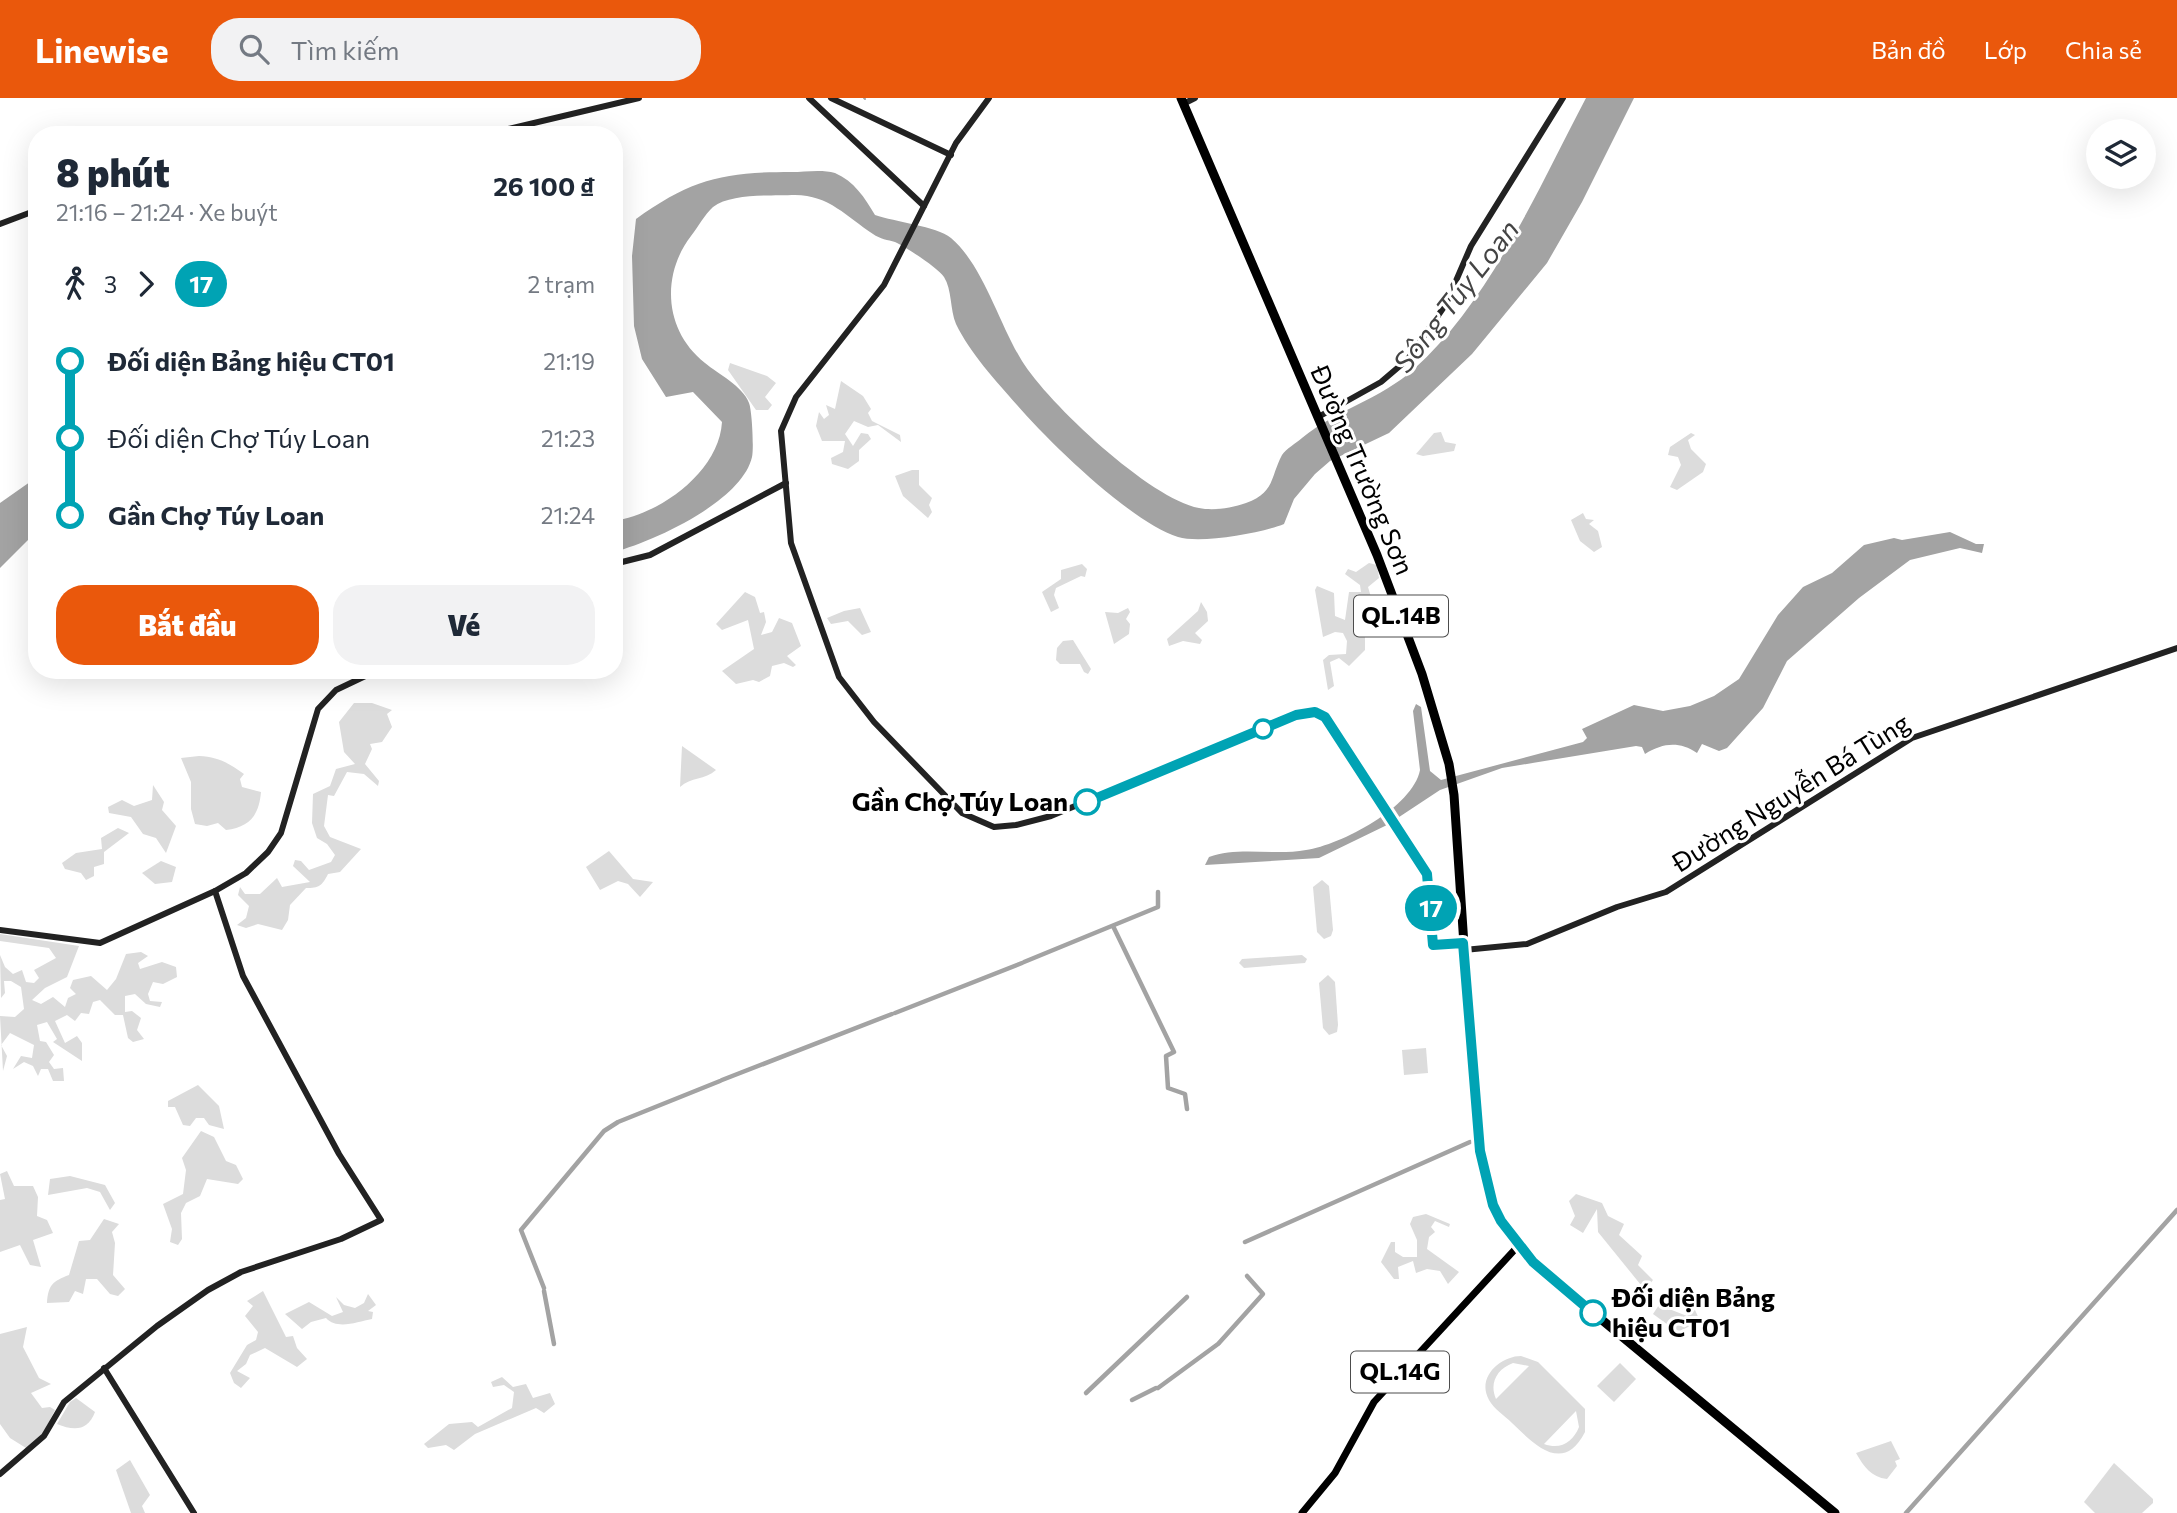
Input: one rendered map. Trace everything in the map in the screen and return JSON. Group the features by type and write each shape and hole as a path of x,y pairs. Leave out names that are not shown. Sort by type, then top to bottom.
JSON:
{"highway":[{"name":"Đường Trường Sơn","path":"1182,101 1409,636 1449,764 1454,795 1475,1110 1489,1191 1501,1221 1519,1245 1555,1281 1835,1513"}],"main road":[{"name":"QL.14G","path":"1302,1513 1335,1474 1374,1402 1519,1245"}],"street":[{"path":"521,126 639,98"},
{"path":"809,98 924,206"},
{"path":"831,98 951,155"},
{"path":"989,98 966,126 905,249 884,285 788,411 781,432 791,544 839,677 874,722 933,786 969,817 994,827 1032,822 1310,712 1322,714 1387,809 1427,874 1430,899"},
{"path":"1182,101 1195,98"},
{"path":"1317,414 1381,382 1408,359 1446,304 1471,246 1563,98"},
{"path":"0,223 28,213"},
{"path":"623,562 650,555 786,483"},
{"name":"Đường Nguyễn Bá Tùng","path":"1464,950 1527,944 1617,907 1666,892 1895,747 1936,728 2177,648"},
{"path":"0,930 100,943 215,891 257,863 281,833 318,709 341,687 358,679"},
{"path":"0,1474 41,1440 64,1402 157,1326 241,1272 341,1239 381,1220 339,1154 243,975 215,891"},
{"path":"104,1368 194,1513"}],"shaded area":[{"path":"1586,98 1634,98 1582,202 1547,263 1472,354 1389,433 1330,461 1315,474 1294,499 1284,524 1231,536 1188,539 1159,529 1115,499 1031,421 968,346 956,324 944,277 935,268 895,242 876,236 837,208 818,199 795,195 730,199 707,213 681,251 671,285 671,302 681,335 691,350 746,397 751,413 752,457 745,473 732,489 715,503 673,529 623,549 623,519 650,510 684,488 710,458 718,440 722,422 693,392 666,397 642,359 634,326 632,256 636,219 674,195 709,180 746,174 813,171 835,173 853,185 875,215 926,227 951,238 972,263 1022,361 1054,400 1128,469 1178,501 1210,509 1235,506 1255,499 1267,489 1282,455 1289,448 1315,428 1373,397 1414,369 1466,310 1489,277 1531,205"},
{"path":"730,363 767,376 776,383 765,397 772,405 768,410 756,410 728,370"},
{"path":"841,381 863,396 871,409 868,413 872,421 900,435 901,442 878,425 868,427 854,421 845,434 853,446 861,433 868,434 871,439 859,450 859,461 848,469 832,464 831,458 843,452 845,441 822,441 816,426 819,412 824,419 829,415 826,405 835,409"},
{"path":"1441,432 1445,442 1456,444 1454,451 1423,456 1416,454 1434,433"},
{"path":"1691,433 1695,435 1688,440 1691,449 1706,464 1703,472 1677,490 1670,487 1681,465 1678,457 1668,455 1670,447"},
{"path":"919,470 919,485 932,498 929,505 932,512 928,518 903,496 895,476"},
{"path":"28,483 28,540 0,568 0,503"},
{"path":"1583,513 1586,519 1594,520 1589,524 1598,531 1602,547 1594,552 1580,541 1571,520"},
{"path":"1950,532 1976,544 1984,544 1982,553 1960,548 1910,560 1859,598 1787,661 1763,708 1727,748 1719,751 1702,744 1697,753 1671,745 1645,754 1642,747 1636,746 1502,768 1440,790 1387,825 1319,858 1205,865 1209,857 1232,852 1294,852 1321,847 1356,832 1390,810 1415,784 1420,770 1413,711 1416,704 1421,707 1430,771 1441,780 1583,742 1587,738 1582,729 1634,705 1663,711 1690,706 1714,696 1739,679 1778,615 1803,587 1832,573 1864,545 1894,538 1902,540"},
{"path":"1369,563 1377,565 1379,578 1368,587 1373,604 1356,616 1365,633 1365,650 1349,666 1339,658 1330,662 1334,686 1328,690 1323,660 1329,655 1346,654 1347,641 1343,633 1335,632 1323,637 1315,590 1317,586 1334,593 1335,616 1345,620 1349,592 1361,592 1360,585 1345,574 1348,569 1356,572"},
{"path":"1082,564 1087,569 1085,577 1081,576 1056,588 1054,595 1059,608 1051,612 1042,592 1061,579 1061,570"},
{"path":"745,592 755,597 760,613 764,612 766,622 761,635 772,632 779,618 792,623 801,646 787,656 796,665 793,667 784,663 772,666 770,676 759,682 753,680 736,684 722,671 754,649 748,620 722,630 716,624"},
{"path":"1201,602 1207,612 1208,621 1195,633 1202,640 1200,644 1183,641 1169,646 1167,639 1198,611"},
{"path":"860,608 871,632 862,635 848,621 831,624 827,618 844,611"},
{"path":"1128,608 1130,612 1126,619 1130,624 1129,634 1114,644 1105,612 1118,613"},
{"path":"1073,640 1091,669 1088,674 1080,664 1060,664 1056,660 1057,648 1063,641"},
{"path":"354,703 372,703 392,710 387,714 392,727 382,742 370,744 372,749 365,764 379,781 378,786 364,774 347,772 334,796 328,795 324,826 330,837 361,849 340,872 328,874 317,887 306,888 290,905 288,920 282,930 258,924 246,928 237,925 246,918 249,906 238,895 240,887 245,894 260,894 277,878 282,887 310,882 293,866 295,860 301,861 309,870 331,862 335,855 327,844 317,838 312,823 313,794 330,786 336,769 355,764 344,752 339,722"},
{"path":"682,746 716,770 680,787"},
{"path":"199,756 218,759 233,767 244,774 240,779 242,787 261,792 258,808 247,823 226,830 218,823 207,826 195,824 191,809 191,782 181,758"},
{"path":"153,785 164,802 162,810 176,826 166,853 156,838 143,834 131,817 109,813 108,807 122,800 134,806 152,800"},
{"path":"118,828 129,833 104,852 104,864 94,867 94,876 86,880 81,873 65,869 62,863 76,853 102,849 101,838"},
{"path":"609,851 633,879 653,882 640,897 628,884 618,881 600,890 586,867"},
{"path":"161,861 176,867 172,882 155,884 142,873"},
{"path":"1322,880 1329,886 1333,930 1331,936 1324,939 1317,932 1313,887"},
{"path":"0,934 79,946 67,977 45,988 32,1000 41,1004 53,997 65,1007 68,998 76,994 70,988 73,980 91,976 107,990 116,979 126,954 141,952 148,956 138,963 140,969 162,962 176,967 177,977 163,984 153,982 148,994 150,1001 162,1002 160,1007 146,1004 135,994 125,996 125,1012 132,1011 141,1018 137,1030 144,1039 133,1042 128,1038 123,1015 115,1015 100,1000 93,1002 89,1014 81,1013 75,1021 67,1015 55,1021 65,1043 77,1036 82,1043 82,1061 53,1042 57,1039 47,1022 37,1025 40,1041 46,1042 54,1055 49,1062 54,1069 63,1068 64,1081 53,1081 48,1069 41,1069 38,1076 33,1066 24,1062 13,1069 21,1056 32,1058 34,1045 10,1033 2,1044 0,1016 15,1017 24,1009 21,987 11,981 4,981 5,993 1,998 0,955 5,967 13,974 22,970 26,982 34,983 39,978 34,970 56,958 49,948 0,941"},
{"path":"1302,955 1307,959 1305,963 1244,968 1239,963 1242,959"},
{"path":"1328,975 1335,982 1338,1025 1337,1032 1329,1035 1323,1028 1319,983"},
{"path":"2,1046 7,1056 3,1071"},
{"path":"1426,1048 1428,1073 1404,1075 1402,1050"},
{"path":"198,1085 219,1106 224,1129 209,1125 204,1118 196,1118 190,1126 183,1125 175,1107 168,1107 168,1101"},
{"path":"201,1131 214,1137 226,1161 236,1165 243,1179 238,1184 207,1179 200,1196 186,1203 181,1213 182,1239 178,1245 170,1242 172,1229 163,1204 183,1194 186,1170 182,1158"},
{"path":"7,1171 14,1186 33,1186 38,1197 37,1216 47,1220 53,1233 33,1240 41,1267 30,1265 20,1245 0,1252 0,1200 5,1199 0,1174"},
{"path":"70,1176 105,1185 115,1203 110,1210 100,1192 87,1188 48,1195 50,1179"},
{"path":"1576,1194 1602,1203 1608,1216 1624,1224 1619,1235 1642,1256 1638,1265 1653,1280 1645,1290 1598,1232 1597,1209 1583,1233 1570,1225 1575,1216 1569,1201"},
{"path":"1426,1214 1450,1224 1449,1227 1435,1221 1431,1227 1435,1232 1429,1237 1427,1249 1459,1272 1448,1284 1440,1271 1427,1269 1416,1273 1413,1261 1398,1267 1399,1279 1394,1279 1381,1262 1391,1242 1395,1242 1395,1252 1403,1257 1417,1257 1417,1240 1410,1224 1413,1217"},
{"path":"104,1219 119,1224 112,1232 115,1243 113,1275 125,1289 118,1296 110,1294 97,1279 86,1279 83,1294 75,1291 69,1302 47,1303 52,1284 69,1275 79,1241 90,1240"},
{"path":"263,1291 286,1337 293,1336 297,1348 307,1359 297,1367 265,1348 250,1355 246,1364 237,1371 250,1378 241,1388 234,1383 230,1373 247,1345 256,1340 258,1332 245,1316 253,1306 247,1301"},
{"path":"368,1294 376,1305 368,1311 373,1312 372,1319 336,1324 326,1318 311,1322 302,1329 285,1314 309,1302 332,1316 343,1312 336,1297 344,1305 355,1308 364,1303"},
{"path":"1659,1305 1687,1316 1695,1310 1700,1321 1678,1332 1653,1314"},
{"path":"27,1327 23,1347 39,1378 51,1384 31,1393 42,1408 50,1407 55,1410 41,1437 26,1448 10,1438 0,1424 0,1334"},
{"path":"1521,1356 1538,1362 1585,1409 1585,1432 1567,1452 1558,1454 1539,1446 1489,1400 1486,1392 1488,1376 1499,1364","holes":["1513,1363 1529,1366 1496,1399 1493,1387 1496,1377","1576,1411 1579,1427 1573,1437 1561,1445 1544,1444"]},
{"path":"1620,1363 1636,1379 1614,1402 1597,1386"},
{"path":"502,1377 513,1387 526,1384 533,1398 550,1393 555,1404 544,1413 536,1408 475,1434 454,1450 446,1445 428,1448 424,1444 449,1424 472,1422 478,1427 512,1408 514,1392 504,1385 493,1387 491,1382"},
{"path":"76,1398 95,1412 92,1418 80,1428 57,1424 70,1402"},
{"path":"1891,1441 1900,1459 1895,1461 1897,1466 1887,1479 1868,1470 1856,1453"},
{"path":"130,1460 150,1495 142,1506 145,1513 131,1513 116,1470"},
{"path":"2114,1463 2153,1499 2153,1503 2142,1513 2095,1513 2084,1502"}],"waterway":[{"path":"1024,962 1158,907 1158,892"},
{"path":"1113,926 1174,1052 1166,1056 1168,1088 1185,1094 1187,1109"},
{"path":"895,1013 1022,963"},
{"path":"722,1080 892,1014"},
{"path":"544,1288 521,1230 604,1131 618,1122 720,1081"},
{"path":"1245,1242 1470,1142"},
{"path":"1906,1513 2177,1210"},
{"path":"1219,1343 1263,1294 1247,1276"},
{"path":"544,1291 554,1344"},
{"path":"1086,1393 1187,1297"},
{"path":"1158,1388 1218,1344"},
{"path":"1132,1400 1156,1388"}],"bus line":[{"name":"17","path":"1087,802 1304,712 1319,712 1325,717 1427,874 1433,945 1463,943 1475,1110 1482,1166 1493,1205 1501,1221 1533,1262 1593,1313"}],"place":[{"name":"Gần Chợ Túy Loan","path":"1087,802"},
{"name":"Đối diện Bảng hiệu CT01","path":"1593,1313"}],"water label":[{"name":"Sông Túy Loan","path":"1456,296"}]}
